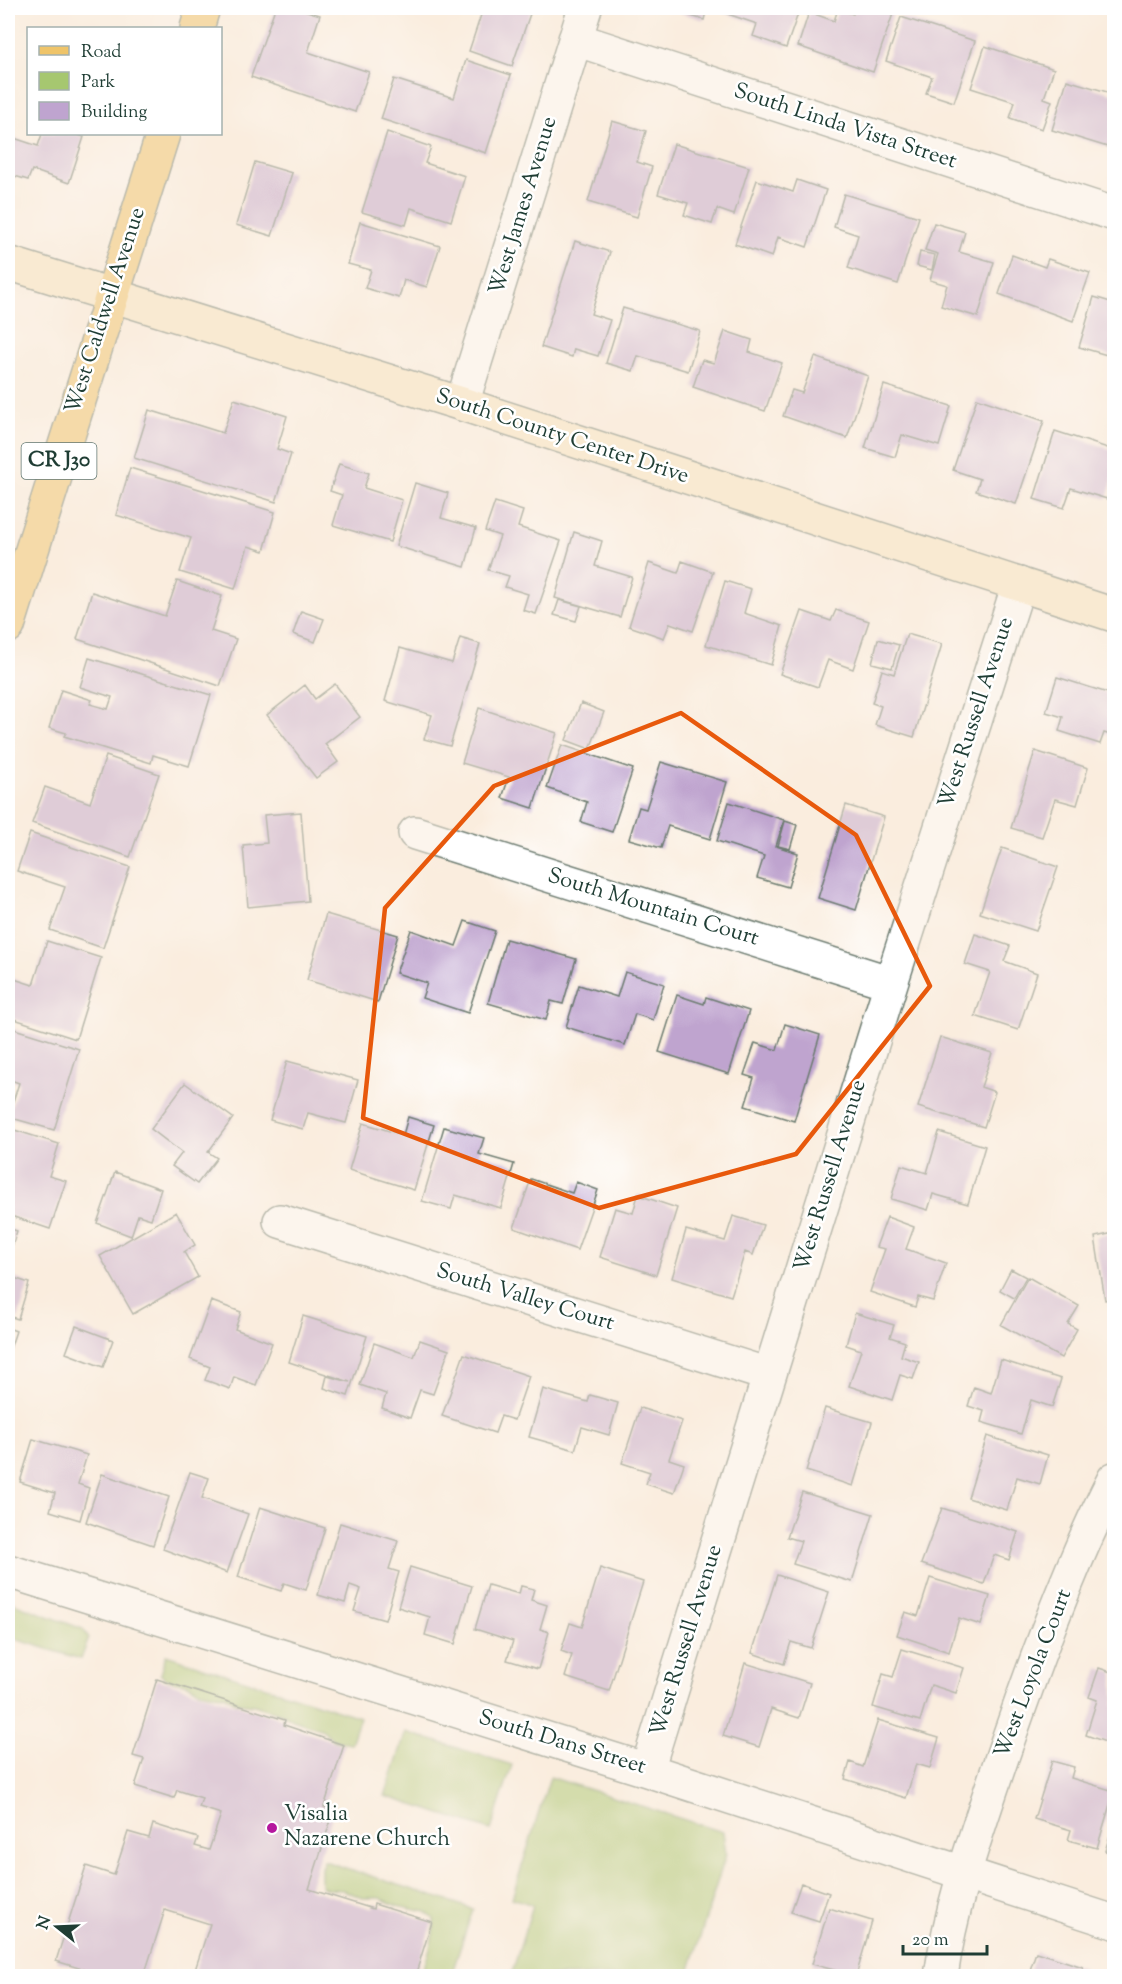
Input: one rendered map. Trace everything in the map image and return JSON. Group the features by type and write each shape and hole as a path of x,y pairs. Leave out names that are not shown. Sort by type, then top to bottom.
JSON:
{"main road":[{"path":"196,27 203,8"},
{"name":"West Caldwell Avenue","path":"8,626 163,135"}],"street":[{"name":"West James Avenue","path":"462,404 585,8"},
{"name":"South Linda Vista Street","path":"575,39 1114,214"},
{"name":"South County Center Drive","path":"8,263 462,404 1114,615"},
{"name":"West Russell Avenue","path":"647,1770 891,983 1019,584"},
{"name":"South Mountain Court","path":"414,833 891,983"},
{"name":"South Valley Court","path":"280,1221 769,1375"},
{"name":"West Loyola Court","path":"941,1977 946,1946 965,1873 1026,1687 1096,1516 1114,1479"},
{"name":"South Dans Street","path":"8,1571 647,1770 1114,1922"}],"highlighted area":[{"path":"681,713 856,835 930,986 796,1154 599,1208 363,1118 385,908 494,786"}],"green space":[{"path":"8,1601 83,1629 89,1638 81,1659 8,1637"},
{"path":"166,1655 360,1717 351,1744 333,1740 323,1730 285,1715 254,1705 237,1703 226,1696 200,1691 188,1684 168,1680 160,1674"},
{"path":"406,1732 512,1765 491,1830 385,1796"},
{"path":"550,1777 723,1832 726,1854 688,1976 511,1976 533,1905 512,1898"},
{"path":"324,1861 473,1909 451,1976 418,1976 429,1950 434,1919 426,1912 397,1906 380,1898 363,1898 343,1890 327,1889 321,1886 321,1868"}],"building":[{"path":"275,8 297,8 320,15 308,52 369,72 355,112 251,77"},
{"path":"462,8 532,8 512,66 469,51 481,15"},
{"path":"665,8 707,8 704,20"},
{"path":"717,8 800,8 786,48 753,36 757,24 716,10"},
{"path":"855,8 895,8 873,72 798,46 809,12 834,21 838,9 853,14"},
{"path":"901,17 975,41 954,102 926,93 932,77 886,61"},
{"path":"985,46 1054,69 1044,98 1052,101 1042,129 1010,118 1015,102 971,88"},
{"path":"466,60 511,75 486,153 381,119 394,79 454,98"},
{"path":"1067,80 1114,94 1114,149 1052,130"},
{"path":"612,121 646,131 637,162 652,167 637,217 588,202"},
{"path":"387,132 431,147 425,163 465,176 451,221 411,208 406,225 362,212"},
{"path":"42,135 84,137 69,183 32,170 28,180 8,174 8,136 38,146"},
{"path":"674,144 749,167 734,215 717,209 712,224 684,215 688,203 658,194"},
{"path":"255,162 292,173 272,236 236,225"},
{"path":"757,180 793,192 797,180 826,190 807,247 778,237 772,257 735,244"},
{"path":"844,194 919,217 898,284 848,268 858,235 834,227"},
{"path":"360,222 440,246 427,287 404,280 399,298 365,288 371,270 348,264"},
{"path":"934,223 965,232 959,252 994,262 978,317 941,306 947,285 930,280 938,254 925,250"},
{"path":"575,241 610,252 591,314 610,320 598,356 574,349 572,357 541,347"},
{"path":"920,252 935,255 932,270 917,266"},
{"path":"1012,255 1045,267 1048,259 1090,273 1073,321 999,294"},
{"path":"1094,297 1114,303 1114,357 1079,347"},
{"path":"623,308 700,331 688,371 638,356 633,371 606,363"},
{"path":"725,331 752,340 749,352 782,363 765,411 693,387 702,360 714,363"},
{"path":"815,357 868,376 847,438 783,416 792,390 802,393"},
{"path":"884,385 951,406 939,446 902,435 895,457 865,448"},
{"path":"977,398 1044,421 1016,504 976,491 980,479 953,470"},
{"path":"234,399 287,416 277,449 291,454 276,502 134,458 149,410 223,433"},
{"path":"1055,431 1114,450 1114,475 1107,499 1071,488 1064,508 1034,499"},
{"path":"339,464 369,473 364,488 402,500 390,542 333,525 342,495 330,491"},
{"path":"130,468 275,512 264,551 248,546 235,589 180,572 191,538 116,515"},
{"path":"415,483 448,493 441,518 476,528 465,567 396,546"},
{"path":"495,502 523,511 518,527 561,541 536,614 523,610 528,594 505,587 509,576 488,570 500,536 485,531"},
{"path":"574,532 602,541 595,566 632,577 620,617 555,598"},
{"path":"682,561 713,572 693,631 670,623 664,638 629,626 649,563 678,573"},
{"path":"177,581 222,596 211,631 236,639 220,686 77,639 92,592 165,616"},
{"path":"725,581 751,589 744,613 782,626 771,665 706,645"},
{"path":"559,600 581,606 576,621 554,615"},
{"path":"836,610 869,621 853,669 828,660 818,687 780,674 802,611 831,621"},
{"path":"301,611 324,619 315,642 293,634"},
{"path":"907,634 942,644 914,737 875,725 881,706 872,703 882,670 894,674"},
{"path":"460,638 480,644 450,746 424,739 432,715 385,701 400,648 452,663"},
{"path":"878,639 899,645 892,668 872,663"},
{"path":"89,658 211,695 189,766 153,755 151,763 64,736 66,733 49,728 61,690 92,700 90,704 108,709 112,697 80,687"},
{"path":"1057,677 1114,695 1114,736 1104,733 1100,744 1059,731 1063,717 1046,712"},
{"path":"335,684 360,717 325,744 338,762 316,778 267,715 305,685 315,699"},
{"path":"581,703 604,712 590,749 566,740"},
{"path":"479,708 557,733 533,808 502,798 509,777 462,763"},
{"path":"562,745 633,769 612,832 581,822 587,802 547,788"},
{"path":"1035,751 1088,768 1077,805 1055,799 1042,837 1011,828"},
{"path":"106,756 159,774 130,857 32,823 45,787 90,803"},
{"path":"661,762 727,782 710,839 668,826 661,848 629,839 639,807 646,809"},
{"path":"729,802 784,820 776,846 798,853 788,887 757,878 764,856 717,841"},
{"path":"846,805 884,817 856,910 818,898"},
{"path":"301,812 308,901 248,907 243,845 267,843 264,815"},
{"path":"785,821 797,825 790,849 778,846"},
{"path":"30,833 130,867 103,948 50,930 65,887 17,871"},
{"path":"1002,848 1058,867 1036,931 980,913"},
{"path":"326,914 398,935 378,1002 307,980"},
{"path":"465,921 495,931 468,1013 422,998 427,983 396,973 411,930 456,946"},
{"path":"975,934 1010,946 1004,961 1037,973 1018,1030 975,1016 990,972 965,964"},
{"path":"506,939 576,959 563,1004 551,1001 546,1020 488,1003"},
{"path":"47,941 101,958 76,1039 8,1017 8,977 33,985"},
{"path":"625,972 664,984 653,1020 635,1014 625,1045 566,1027 579,985 617,997"},
{"path":"677,995 704,1004 706,997 749,1011 729,1074 659,1052"},
{"path":"785,1024 820,1035 794,1121 745,1106 754,1078 744,1075 755,1043 777,1050"},
{"path":"8,1027 79,1049 54,1130 8,1117 19,1083 8,1079"},
{"path":"940,1037 992,1053 981,1087 995,1092 984,1127 918,1107"},
{"path":"287,1061 358,1080 346,1123 308,1113 303,1129 270,1120"},
{"path":"185,1083 233,1118 208,1152 217,1158 197,1184 172,1166 182,1153 151,1129"},
{"path":"408,1117 434,1125 414,1190 349,1170 363,1123 403,1135"},
{"path":"444,1127 484,1138 479,1154 514,1164 501,1208 455,1195 451,1209 422,1201"},
{"path":"8,1128 59,1144 49,1176 66,1181 50,1229 8,1215"},
{"path":"939,1132 985,1146 968,1204 933,1194 928,1210 891,1199 901,1165 927,1173"},
{"path":"115,1172 161,1189 151,1219 138,1215 131,1236 97,1223"},
{"path":"531,1179 572,1193 576,1182 598,1190 577,1250 514,1228"},
{"path":"638,1195 677,1208 656,1275 600,1257 615,1208 633,1213"},
{"path":"176,1212 195,1245 184,1252 198,1277 133,1314 100,1256"},
{"path":"733,1216 763,1225 753,1255 745,1252 731,1296 672,1278 686,1230 725,1241"},
{"path":"887,1217 914,1227 906,1249 946,1263 933,1301 918,1297 915,1307 870,1292 885,1249 876,1247"},
{"path":"8,1228 17,1231 8,1259"},
{"path":"1114,1233 1114,1299 1105,1300 1095,1237"},
{"path":"1011,1269 1026,1277 1014,1298 1000,1290"},
{"path":"8,1276 29,1283 18,1319 8,1316"},
{"path":"1028,1277 1079,1306 1068,1324 1077,1329 1061,1358 1001,1325"},
{"path":"211,1301 241,1312 235,1329 272,1343 256,1385 234,1377 230,1389 205,1380 210,1367 190,1359"},
{"path":"855,1313 894,1325 890,1337 905,1342 901,1356 919,1362 913,1379 900,1375 892,1400 849,1386 861,1350 846,1345"},
{"path":"303,1316 367,1336 348,1396 324,1388 327,1376 350,1382 289,1362"},
{"path":"76,1326 113,1340 103,1367 66,1353"},
{"path":"8,1328 16,1331 8,1355"},
{"path":"420,1340 449,1350 433,1394 420,1390 410,1418 382,1408 386,1394 360,1385 374,1343 414,1357"},
{"path":"464,1354 529,1376 514,1420 501,1416 495,1433 442,1416"},
{"path":"1001,1360 1061,1379 1052,1407 1031,1400 1021,1434 981,1422 984,1411 968,1406 974,1387 991,1393"},
{"path":"543,1389 588,1402 590,1395 618,1403 609,1435 582,1427 575,1450 529,1437"},
{"path":"640,1408 682,1421 669,1459 684,1464 674,1493 646,1484 650,1472 622,1463"},
{"path":"825,1408 872,1422 853,1486 806,1471"},
{"path":"987,1436 1048,1455 1040,1484 1017,1477 1007,1510 968,1498"},
{"path":"33,1439 87,1455 78,1484 89,1488 80,1520 50,1511 55,1493 20,1482"},
{"path":"190,1472 209,1478 202,1498 248,1514 227,1573 163,1549"},
{"path":"102,1474 169,1497 153,1545 86,1522"},
{"path":"802,1492 873,1514 852,1582 793,1564 801,1541 787,1537"},
{"path":"260,1507 325,1528 306,1590 284,1583 281,1591 238,1577"},
{"path":"942,1508 1018,1532 1009,1560 994,1555 984,1584 921,1564"},
{"path":"340,1523 398,1541 389,1569 399,1572 385,1620 354,1611 361,1589 350,1585 345,1603 318,1595"},
{"path":"410,1567 472,1586 455,1644 425,1635 430,1617 398,1607"},
{"path":"600,1568 643,1582 609,1691 565,1677 572,1655 561,1651 570,1623 582,1627"},
{"path":"777,1575 829,1592 811,1648 791,1642 784,1664 752,1653"},
{"path":"930,1578 990,1596 981,1625 959,1618 949,1652 897,1635 905,1612 918,1616"},
{"path":"488,1585 519,1594 521,1586 534,1589 531,1600 547,1605 540,1629 549,1632 538,1669 507,1660 513,1641 475,1629"},
{"path":"902,1649 964,1668 956,1693 931,1685 920,1721 873,1707 883,1674 893,1677"},
{"path":"745,1663 810,1683 799,1718 771,1709 759,1747 723,1736"},
{"path":"1099,1668 1114,1673 1114,1745 1086,1735 1097,1700 1089,1697"},
{"name":"Visalia Nazarene Church","path":"157,1679 285,1720 284,1725 344,1745 324,1807 334,1810 309,1889 373,1909 374,1904 432,1922 415,1976 193,1976 210,1924 165,1910 144,1976 105,1976 56,1961 86,1866 114,1875 128,1832 149,1838 153,1824 198,1838 195,1846 209,1850 221,1814 199,1807 202,1798 177,1790 174,1798 135,1786 144,1759 133,1756"},
{"path":"878,1720 939,1738 930,1768 916,1764 906,1798 845,1779 850,1762 863,1767"},
{"path":"1052,1761 1074,1767 1071,1778 1114,1791 1097,1848 1068,1840 1071,1830 1034,1819"},
{"path":"1114,1822 1114,1854 1105,1851"},
{"path":"801,1883 829,1893 819,1921 791,1912"},
{"path":"829,1908 872,1921 856,1976 812,1964"},
{"path":"1036,1952 1083,1967 1080,1976 1028,1976"},
{"path":"787,1971 803,1976 785,1976"}],"place":[{"name":"Visalia Nazarene Church","path":"272,1828"}]}
